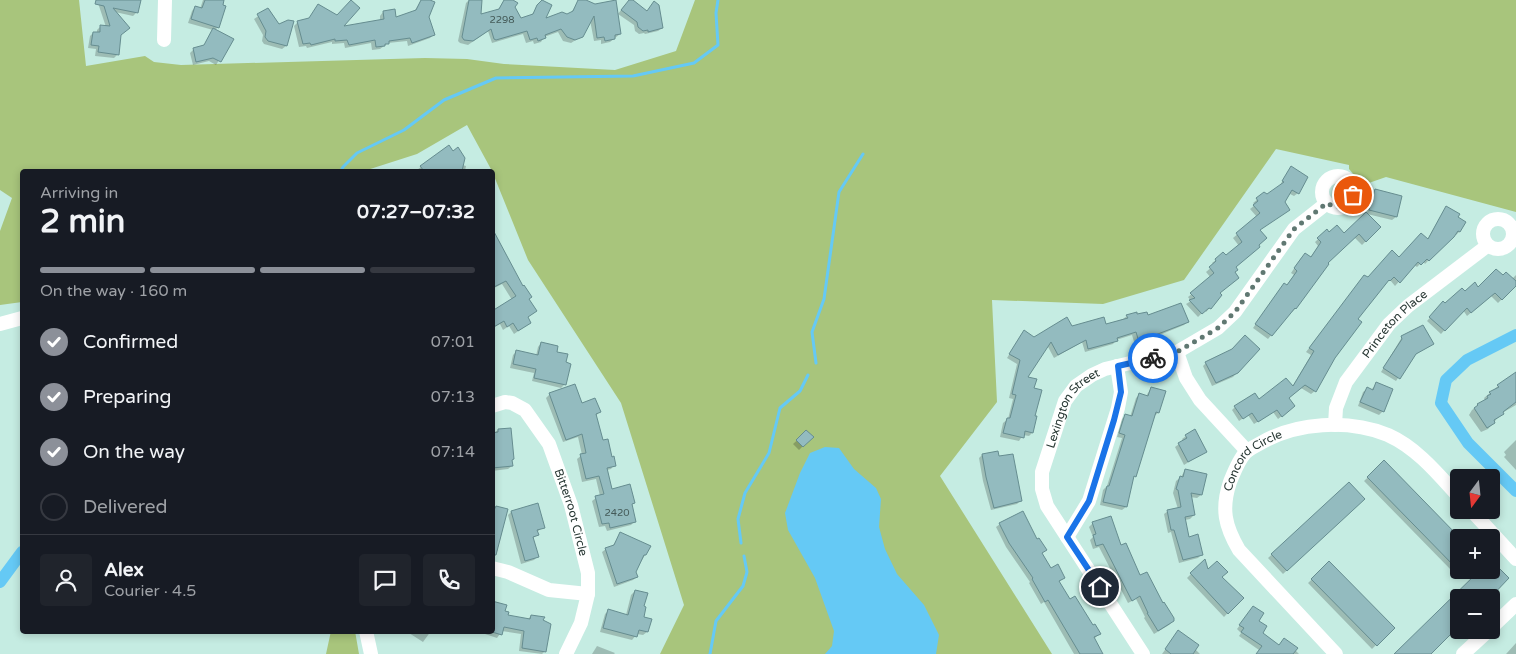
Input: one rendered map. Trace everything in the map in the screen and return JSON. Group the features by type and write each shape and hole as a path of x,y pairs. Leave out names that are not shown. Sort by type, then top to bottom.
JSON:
{"street":[{"path":"164,40 165,0"},
{"name":"Lexington Street","path":"1143,654 1047,506 1042,489 1042,472 1065,401 1076,386 1092,374 1177,352 1218,328 1235,312 1294,229 1327,203"},
{"name":"Princeton Place","path":"1335,425 1336,408 1346,382 1389,324 1408,306 1487,246"},
{"path":"0,324 20,319"},
{"path":"1177,352 1186,378 1200,400 1247,451"},
{"path":"1067,537 1089,501 1115,416 1121,392 1118,366"},
{"name":"Bitterroot Circle","path":"495,405 505,402 512,403 525,410 549,444 571,505 588,573 588,594 581,623 566,654"},
{"name":"Concord Circle","path":"1336,654 1239,550 1230,534 1225,515 1226,496 1234,473 1247,451 1268,438 1292,429 1335,425 1361,426 1388,436 1407,446 1424,460 1450,487"},
{"path":"1479,519 1516,559"},
{"path":"495,569 508,572 549,590 588,594"},
{"path":"1500,619 1516,604"},
{"path":"367,634 370,654"},
{"path":"1463,654 1479,639"}],"green space":[{"path":"0,0 79,0 86,66 145,56 154,62 181,65 425,58 467,59 504,64 615,70 676,51 695,0 1516,0 1516,212 1386,177 1363,185 1349,169 1349,165 1276,149 1184,280 1103,304 992,300 997,402 940,476 1052,654 660,654 684,605 621,403 528,260 495,178 495,169 491,169 467,125 417,154 370,169 20,169 20,302 0,305 0,231 12,198 0,190"},
{"path":"330,634 356,634 359,654 326,654"}],"water":[{"path":"825,447 839,448 854,469 876,488 881,499 879,527 885,549 897,574 924,605 939,635 936,654 825,654 832,646 834,631 815,578 788,530 785,513 800,473 810,453"}],"building":[{"path":"96,0 141,0 138,13 113,8 130,28 121,35 119,55 98,52 99,46 91,45 93,32 100,32 100,25 110,26 104,6 95,4"},
{"path":"205,0 224,0 223,5 226,6 219,28 191,19 195,6 202,8"},
{"path":"351,0 360,8 344,26 384,19 383,11 395,9 396,17 416,10 421,0 435,2 429,17 435,35 412,43 410,38 389,41 389,44 385,44 385,46 376,47 375,40 349,45 347,40 335,41 335,39 311,45 310,43 303,44 297,21 309,18 318,4 337,15"},
{"path":"469,0 482,0 481,14 499,9 504,0 513,0 518,3 515,7 521,18 533,14 537,5 542,0 552,5 546,18 562,12 567,14 573,11 578,0 586,0 595,4 616,0 621,34 615,35 615,39 605,41 604,37 597,38 594,16 583,37 575,40 567,37 561,29 545,35 546,38 538,41 537,38 530,40 527,31 496,40 491,29 473,41 464,40 462,37"},
{"path":"629,0 633,0 647,11 654,1 659,5 663,28 648,32 648,30 643,31 638,27 637,22 621,10"},
{"path":"268,8 279,24 288,20 294,21 287,46 268,41 265,37 266,31 257,14"},
{"path":"213,28 234,39 221,62 213,58 196,62 193,48 204,45"},
{"path":"449,145 453,151 458,147 465,158 462,169 422,169 420,166"},
{"path":"1291,166 1308,177 1299,194 1292,190 1285,202 1290,210 1260,230 1267,238 1259,245 1260,247 1236,267 1238,270 1235,272 1239,278 1220,293 1222,295 1211,309 1209,308 1202,314 1189,300 1195,298 1190,293 1214,273 1209,267 1216,261 1215,259 1223,252 1226,255 1242,242 1236,233 1260,213 1253,205 1258,201 1256,198 1264,192 1267,194 1284,182 1282,181"},
{"path":"1375,189 1402,196 1397,217 1369,210"},
{"path":"1446,206 1460,214 1458,217 1466,222 1460,232 1458,231 1429,261 1427,259 1421,265 1418,262 1400,283 1394,277 1389,280 1358,319 1362,322 1335,358 1316,392 1305,385 1289,398 1295,406 1282,417 1277,410 1258,422 1252,413 1243,419 1234,406 1255,393 1259,399 1286,378 1293,386 1314,351 1309,348 1364,275 1368,277 1392,250 1399,257 1421,233 1428,239"},
{"path":"1366,212 1381,227 1366,242 1359,234 1328,263 1296,309 1272,336 1255,324 1284,283 1287,285 1297,271 1294,268 1305,253 1311,257 1321,242 1317,238 1327,229 1329,232 1337,225 1344,233"},
{"path":"495,234 523,286 532,297 529,299 537,311 528,317 531,323 518,331 513,323 507,327 504,321 495,326 495,309 516,296 506,281 495,286"},
{"path":"1496,269 1503,275 1506,272 1516,281 1516,286 1502,300 1495,293 1471,313 1467,308 1445,331 1429,317 1443,301 1445,303 1462,288 1465,291 1475,282 1478,287"},
{"path":"1181,303 1189,322 1150,337 1150,339 1139,342 1136,332 1117,338 1118,341 1088,349 1086,340 1058,355 1051,342 1028,377 1037,379 1034,388 1042,390 1035,416 1037,416 1033,433 1025,431 1024,438 1003,433 1007,418 1010,418 1016,395 1012,394 1020,360 1009,354 1024,330 1034,337 1067,317 1072,326 1104,317 1106,324 1128,318 1126,315 1147,312 1148,315"},
{"path":"1423,325 1434,344 1416,354 1400,379 1383,368 1402,339 1401,336"},
{"path":"1245,335 1260,349 1238,373 1216,383 1205,362 1232,349"},
{"path":"541,342 558,346 557,352 568,354 566,362 571,364 566,385 534,378 536,369 513,364 516,350 538,355"},
{"path":"1516,372 1516,402 1503,412 1504,414 1494,420 1495,423 1487,428 1474,408 1477,404 1488,398 1487,396 1491,394 1489,392 1499,387 1497,385"},
{"path":"1376,382 1393,389 1384,412 1360,402 1367,387 1373,390"},
{"path":"575,384 582,403 595,398 601,412 596,414 603,440 608,439 616,466 607,468 612,489 630,484 635,503 632,504 636,522 610,528 609,523 602,524 595,496 604,494 599,476 586,479 580,454 586,453 582,434 566,440 549,393"},
{"path":"1151,387 1166,391 1159,413 1156,412 1136,477 1134,476 1127,507 1103,502 1125,435 1119,433 1125,414 1132,416 1139,393 1148,396"},
{"path":"511,428 513,466 495,468 495,432 498,432 498,429"},
{"path":"1195,429 1207,452 1188,462 1178,443 1187,438 1185,435"},
{"path":"806,430 814,437 803,447 796,440"},
{"path":"998,451 999,456 1013,454 1022,501 994,508 982,454"},
{"path":"1384,460 1451,529 1450,562 1367,477"},
{"path":"1185,469 1207,474 1202,495 1191,493 1195,515 1185,517 1189,537 1198,534 1203,555 1183,560 1174,530 1171,530 1167,510 1181,507 1178,490 1176,489 1180,476 1183,477"},
{"path":"1349,482 1365,499 1287,571 1271,554"},
{"path":"538,503 545,528 537,530 539,535 533,537 539,557 525,561 511,511"},
{"path":"496,506 508,509 496,555 495,555"},
{"path":"1023,511 1037,539 1039,538 1047,550 1042,553 1051,568 1058,564 1065,578 1059,581 1070,599 1075,596 1093,625 1095,624 1101,634 1094,637 1103,654 1080,654 1048,600 1045,602 1033,578 1009,543 999,523"},
{"path":"1111,516 1121,545 1126,543 1140,575 1147,572 1163,603 1174,618 1174,621 1158,631 1147,613 1140,596 1132,601 1103,544 1096,546 1093,535 1096,534 1092,522"},
{"path":"620,532 651,546 646,555 644,555 636,572 638,577 617,584 605,548 614,545"},
{"path":"1205,559 1208,569 1217,561 1228,572 1222,577 1244,598 1228,614 1190,573"},
{"path":"1329,561 1395,628 1377,646 1311,579"},
{"path":"1500,569 1509,578 1499,589 1461,589 1471,579 1500,579"},
{"path":"635,590 648,593 644,606 646,607 644,617 652,619 648,632 639,630 637,637 603,628 608,609 628,615"},
{"path":"1450,599 1450,635 1431,654 1394,654"},
{"path":"495,602 507,605 505,611 509,612 508,615 530,619 531,615 545,617 543,620 551,624 546,652 522,648 524,631 504,627 502,635 495,633"},
{"path":"1253,606 1264,613 1259,621 1267,626 1263,633 1279,645 1284,638 1298,648 1293,654 1256,654 1262,646 1241,632 1244,628 1239,625"},
{"path":"1178,630 1199,645 1193,654 1171,654 1165,649"}],"waterway":[{"path":"342,169 357,153 404,130 444,100 496,78 633,76 694,63 718,45 716,13 718,0"},
{"path":"816,363 812,332 824,299 839,192 863,154"},
{"path":"1516,335 1467,360 1446,380 1441,403 1468,443 1516,491"},
{"path":"741,543 738,519 745,493 769,453 780,408 800,391 808,375"},
{"path":"0,582 20,555"},
{"path":"710,654 716,621 743,586 747,572 744,556"}],"way so far":[{"path":"1153,358 1177,352 1218,328 1235,312 1294,229 1327,203 1332,206 1342,207 1351,200 1353,195"}],"route":[{"path":"1100,587 1067,537 1089,501 1118,408 1121,392 1118,366 1153,358"}]}
